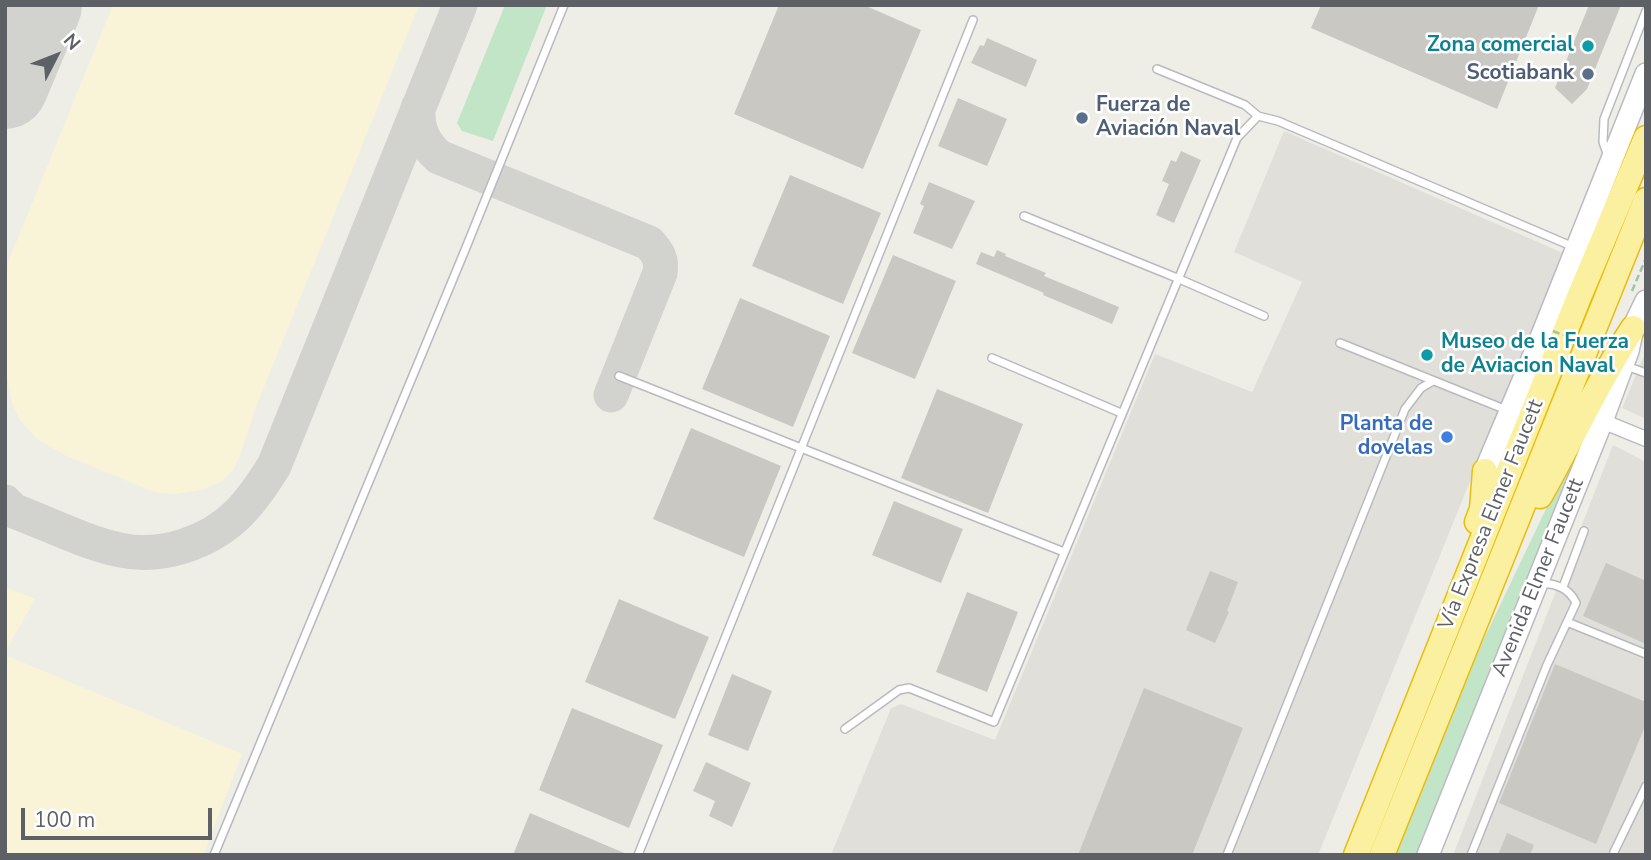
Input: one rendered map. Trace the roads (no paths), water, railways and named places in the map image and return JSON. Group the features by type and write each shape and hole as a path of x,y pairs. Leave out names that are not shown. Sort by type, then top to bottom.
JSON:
{"highway":[{"name":"Vía Expresa Elmer Faucett","path":"1356,855 1579,297 1646,138"},
{"name":"Vía Expresa Elmer Faucett","path":"1382,855 1646,200"},
{"path":"1499,566 1562,458 1612,360 1633,328"},
{"path":"1450,619 1450,593 1482,509 1485,471"}],"main road":[{"path":"1485,471 1646,74"},
{"name":"Avenida Elmer Faucett","path":"1428,855 1602,421 1628,351 1633,328 1646,301"}],"street":[{"path":"1602,421 1646,439"}],"lane":[{"path":"214,855 564,5"},
{"path":"1611,162 1603,142 1604,119 1646,11"},
{"path":"638,855 973,20"},
{"path":"1157,69 1244,104 1258,116 1278,121 1576,248"},
{"path":"845,729 899,690 909,688 994,722 1237,138 1258,116"},
{"path":"1024,216 1264,316"},
{"path":"1340,343 1510,412"},
{"path":"992,358 1121,413"},
{"path":"1623,365 1646,373"},
{"path":"619,376 1064,552"},
{"path":"1227,855 1405,409 1420,388 1433,381"},
{"path":"1563,587 1584,531"},
{"path":"1471,855 1546,665 1576,603 1563,587 1547,583 1536,584"},
{"path":"1567,622 1646,654"},
{"path":"1614,852 1646,786"}],"place":[{"name":"Zona comercial","path":"1588,46"},
{"name":"Scotiabank","path":"1588,74"},
{"name":"Fuerza de Aviación Naval","path":"1082,118"},
{"name":"Museo de la Fuerza de Aviacion Naval","path":"1427,355"},
{"name":"Planta de dovelas","path":"1447,437"}]}
